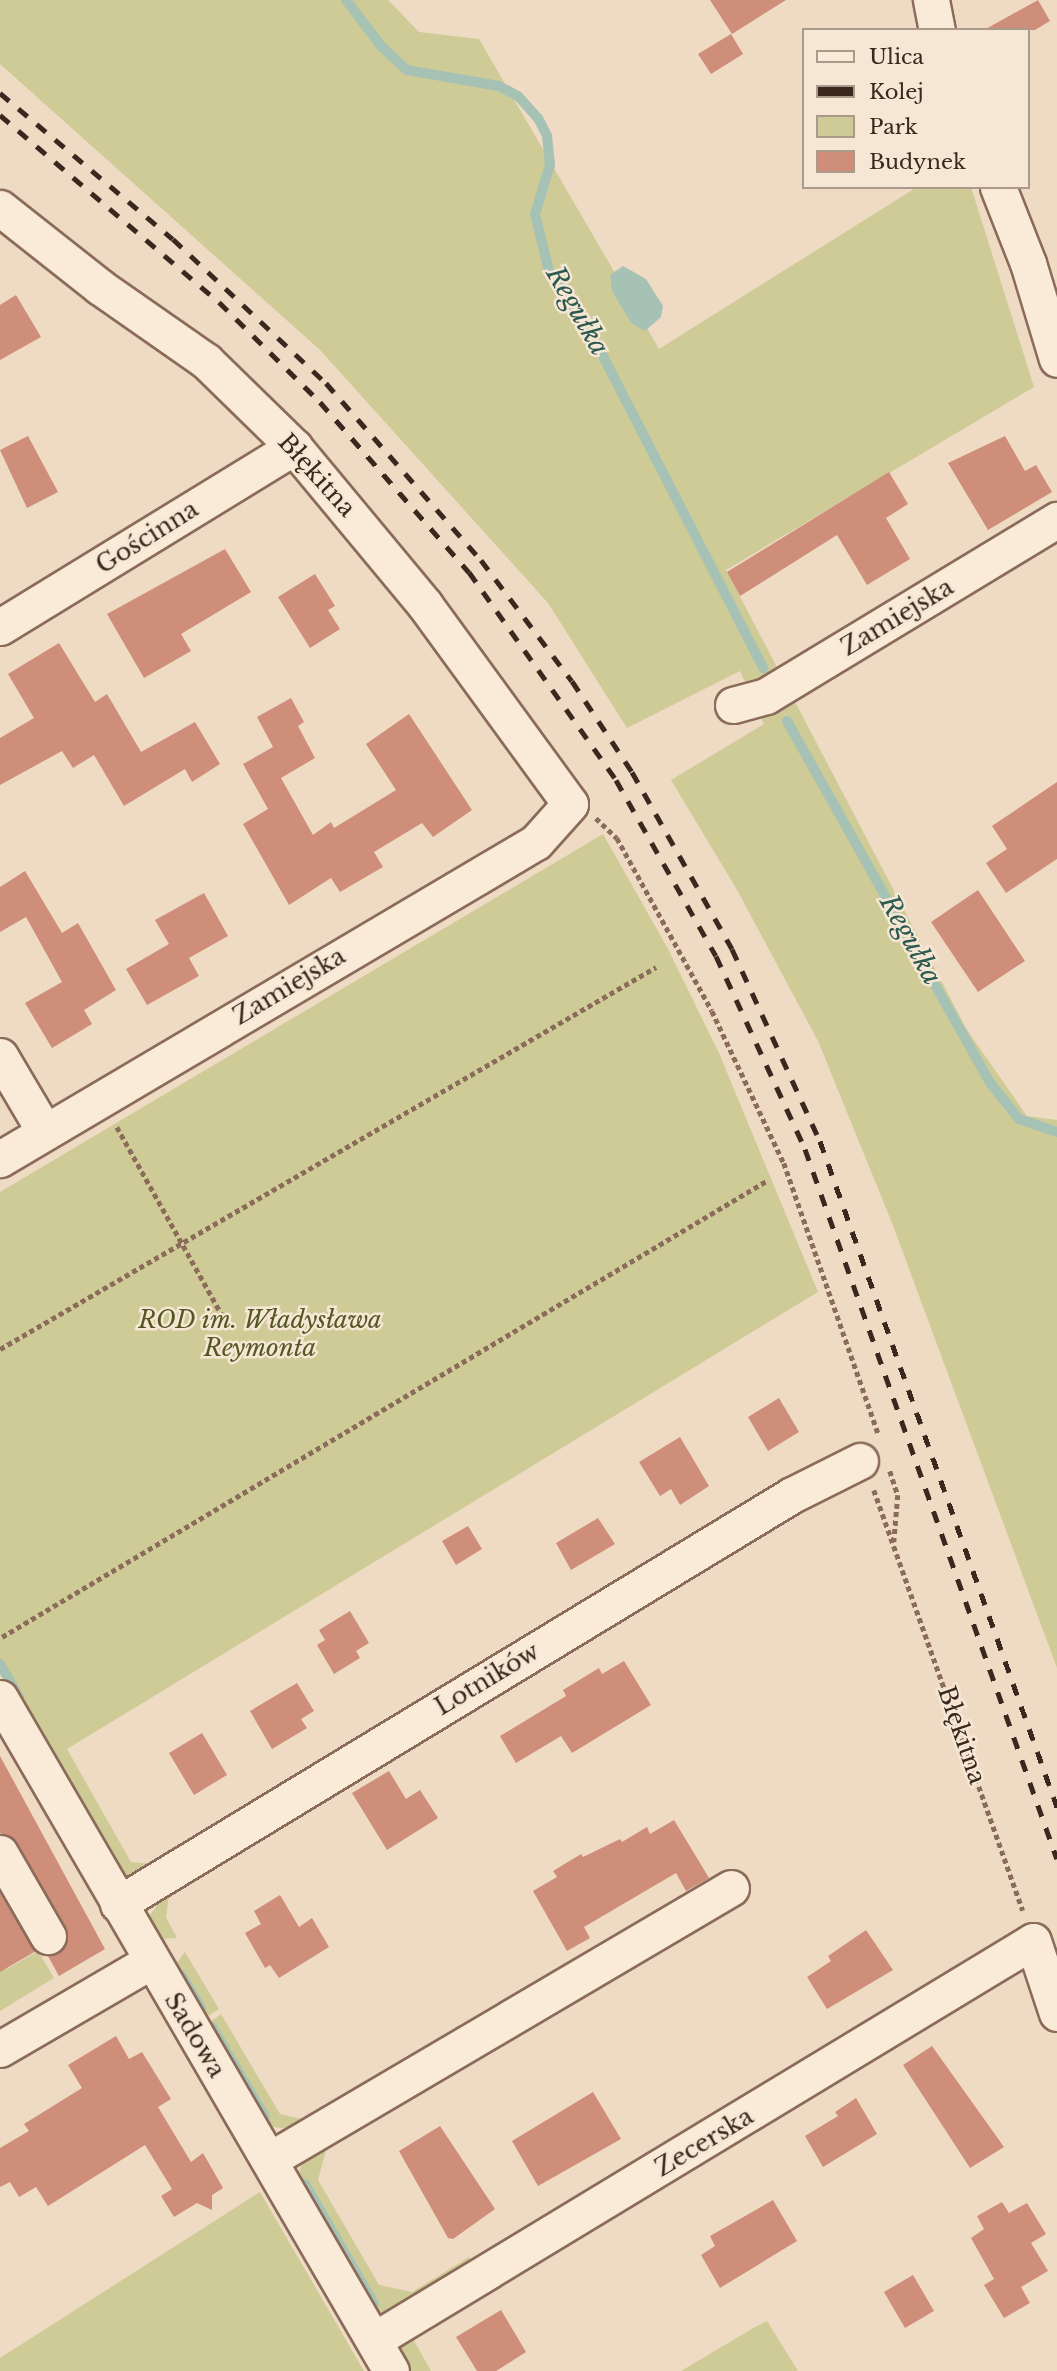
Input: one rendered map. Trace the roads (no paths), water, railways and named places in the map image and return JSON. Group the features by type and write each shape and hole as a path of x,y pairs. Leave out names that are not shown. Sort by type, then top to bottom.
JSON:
{"street":[{"path":"932,0 937,28"},
{"path":"999,189 1028,263 1057,359"},
{"name":"Błękitna","path":"0,208 100,287 206,362 294,447 408,584 570,804"},
{"name":"Gościnna","path":"0,627 294,447"},
{"name":"Zamiejska","path":"733,705 765,696 1057,520"},
{"name":"Zamiejska","path":"0,1159 536,842 570,804"},
{"path":"0,1056 45,1132"},
{"name":"Lotników","path":"118,1903 781,1501 876,1454"},
{"name":"Sadowa","path":"0,1698 10,1740 118,1903 391,2371"},
{"path":"0,1853 48,1936"},
{"path":"269,2160 731,1888"},
{"name":"Zecerska","path":"374,2340 1033,1941 1057,2013"},
{"path":"0,2049 151,1961"}],"waterway":[{"name":"Regułka","path":"346,0 381,46 407,70 499,86 518,96 538,118 547,136 550,165 535,214 549,271 587,325 763,668"},
{"name":"Regułka","path":"787,721 991,1084 1019,1119 1057,1132"},
{"path":"0,1664 19,1697"},
{"path":"181,1975 201,2008"},
{"path":"212,2027 265,2117"},
{"path":"305,2184 374,2304"}],"railway":[{"path":"0,93 173,239 326,383 481,560 572,681 632,772 732,949 820,1141 1057,1807"},
{"path":"0,115 219,302 320,402 469,572 616,780 716,956 805,1149 1057,1859"}],"park label":[{"name":"ROD im. Władysława Reymonta","path":"260,1334"}]}
